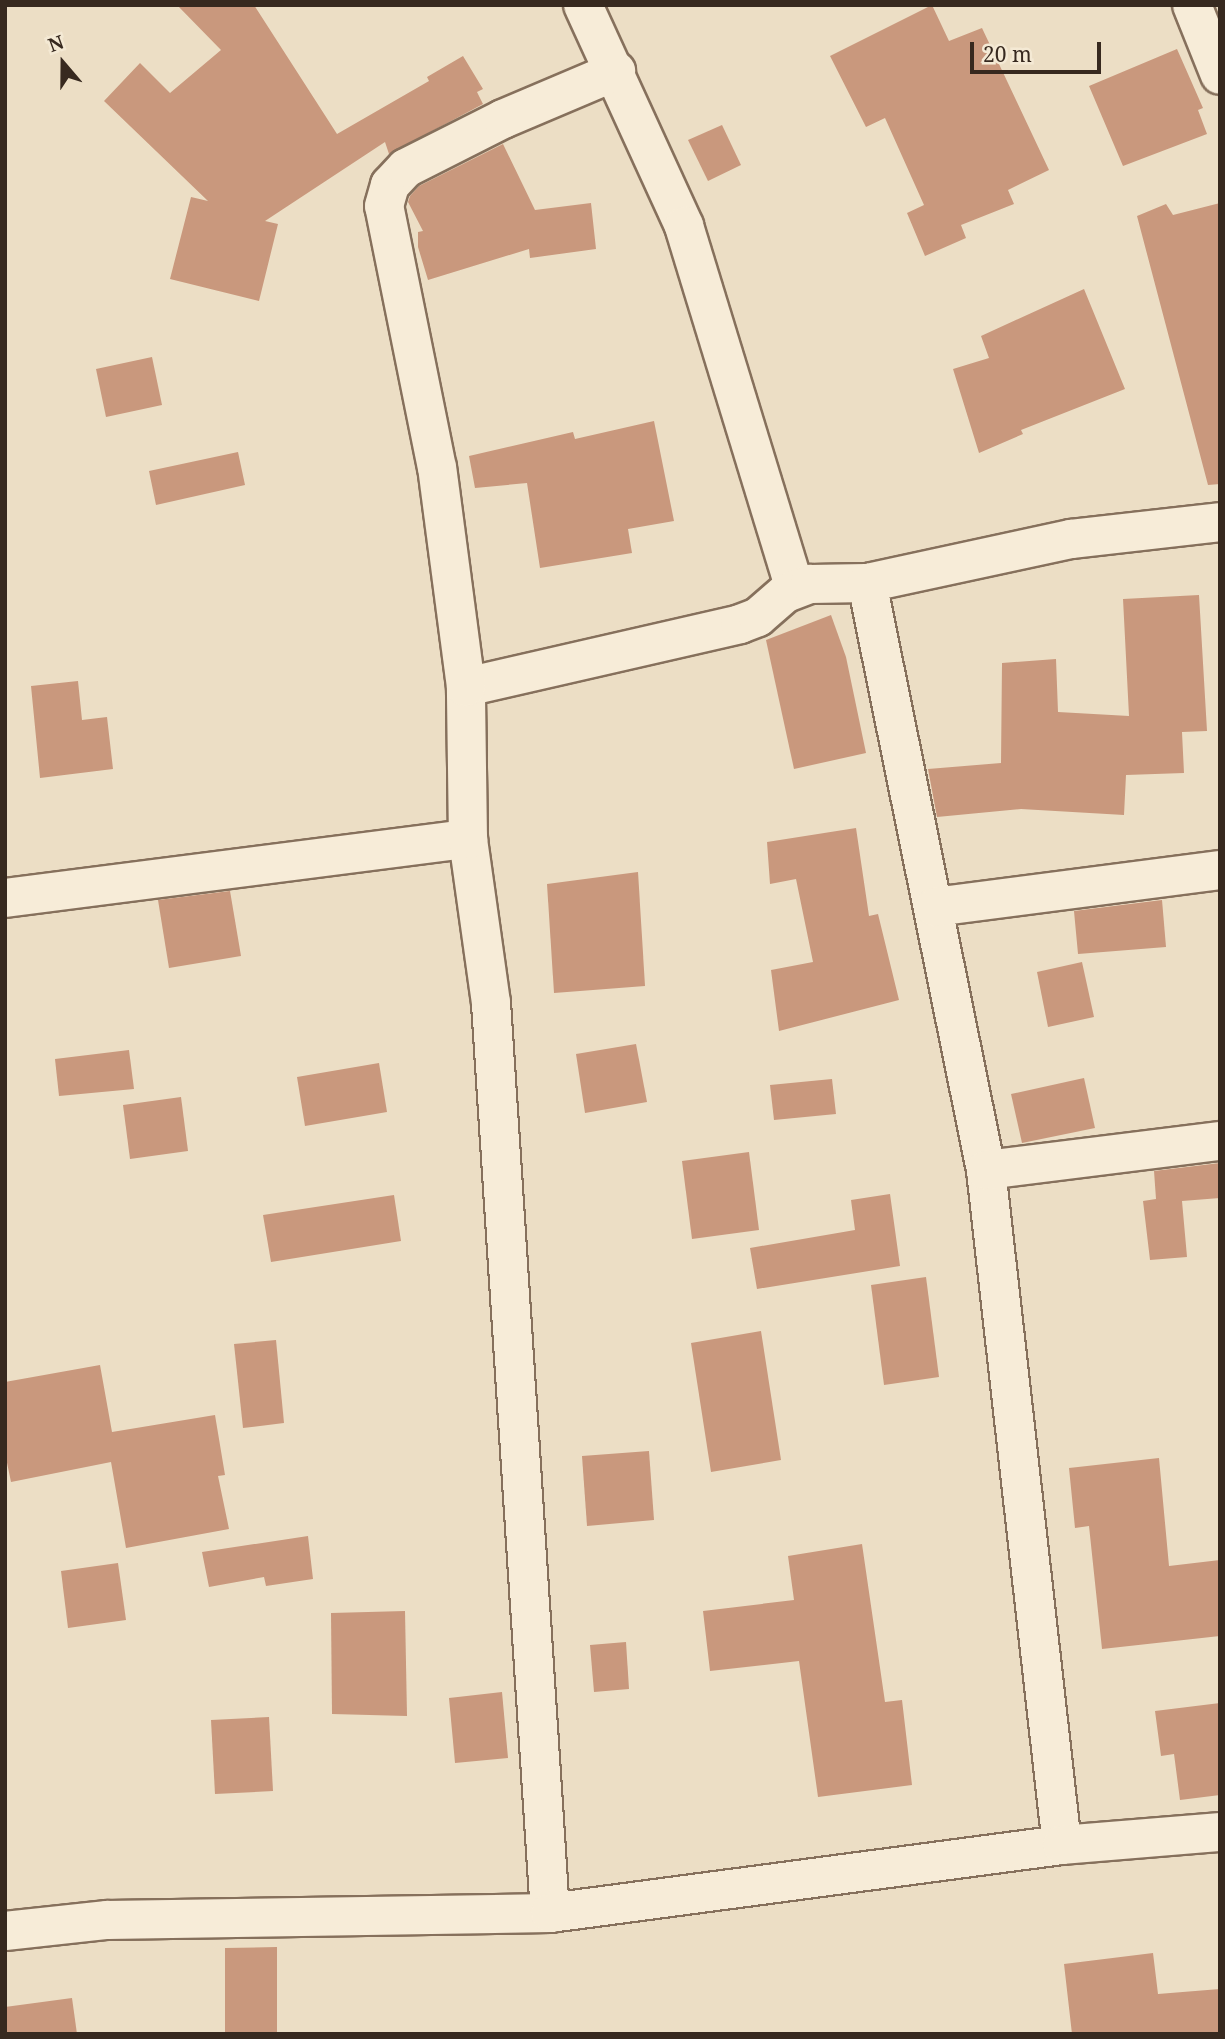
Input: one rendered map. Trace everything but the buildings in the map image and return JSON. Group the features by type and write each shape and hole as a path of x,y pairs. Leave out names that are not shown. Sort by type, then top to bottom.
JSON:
{"street":[{"path":"583,5 616,71 684,226 795,588"},
{"path":"1192,5 1219,70"},
{"path":"550,1913 491,1003 468,839 466,687 437,468 385,229 386,196 406,168 503,119 616,71"},
{"path":"466,687 740,624 758,617 795,588 826,580 867,583 1071,539 1220,522"},
{"path":"867,583 935,906 986,1170 1062,1845"},
{"path":"5,898 468,839"},
{"path":"935,906 1220,870"},
{"path":"986,1170 1220,1140"},
{"path":"5,1931 107,1920 550,1913 1062,1845 1220,1832"}]}
